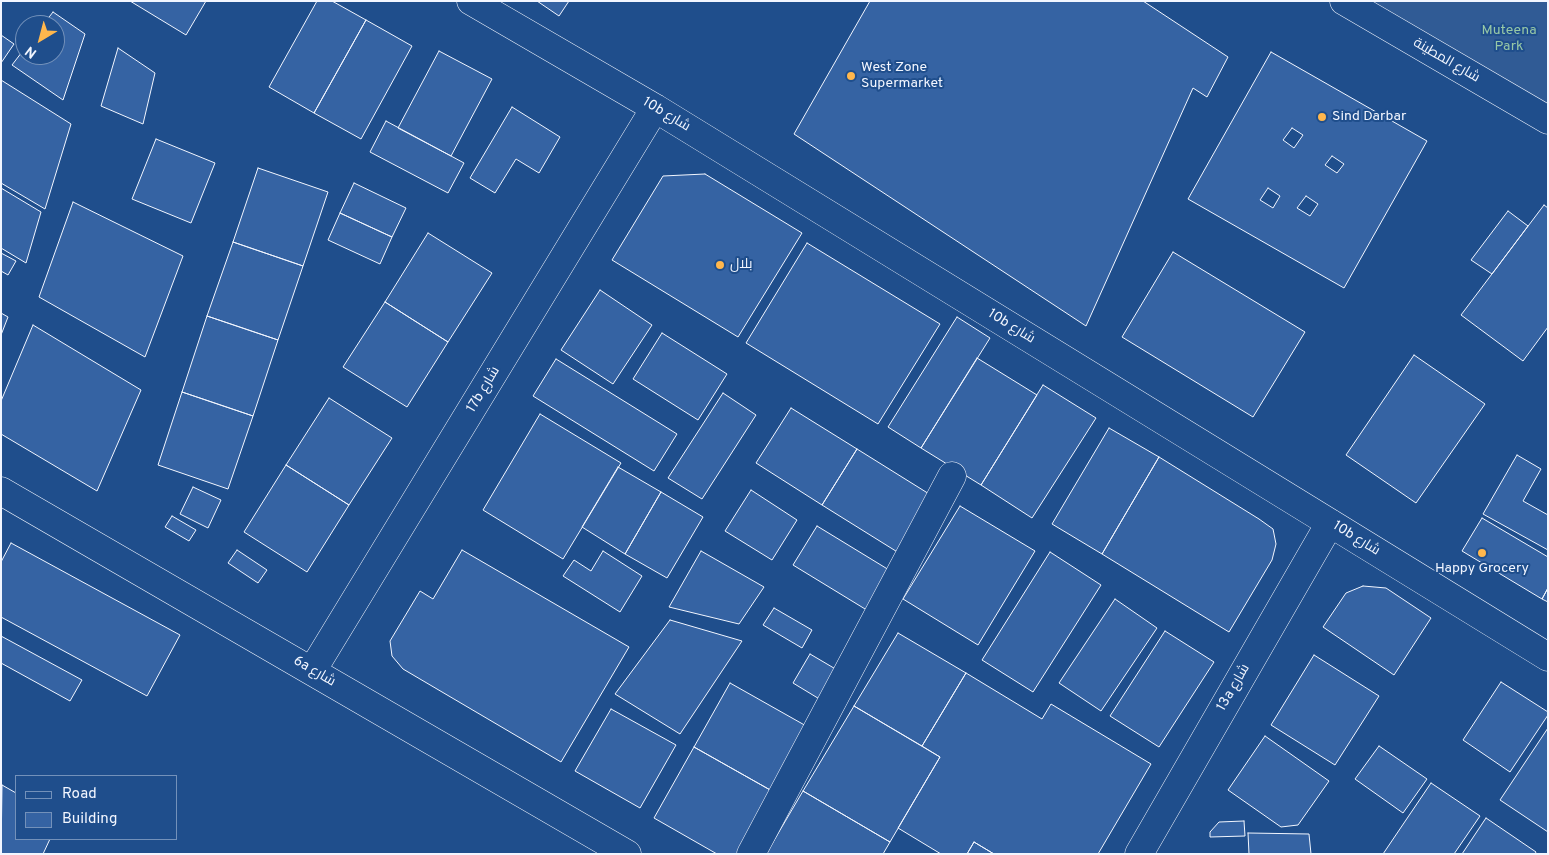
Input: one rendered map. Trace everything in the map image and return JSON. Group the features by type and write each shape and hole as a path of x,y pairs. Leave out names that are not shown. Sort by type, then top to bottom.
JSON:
{"street":[{"name":"10b شارع","path":"472,1 655,108 1548,657"},
{"name":"شارع المطينة","path":"1344,1 1548,120"},
{"name":"17b شارع","path":"312,671 655,108"},
{"path":"751,854 952,476"},
{"name":"6a شارع","path":"1,491 312,671 600,847 627,854"},
{"name":"13a شارع","path":"1139,854 1330,523"}],"shaded area":[{"name":"Muteena Park","path":"1368,1 1548,1 1548,105"}],"building":[{"path":"130,1 206,1 186,35"},
{"path":"317,1 332,1 366,20 314,113 269,87"},
{"path":"537,1 569,1 559,16"},
{"path":"870,1 1143,1 1228,57 1207,97 1193,88 1086,326 794,134"},
{"path":"65,20 85,34 63,100 12,65 15,61 15,65 65,65"},
{"path":"366,20 412,46 361,139 314,113"},
{"path":"1,35 14,44 1,63"},
{"path":"118,48 155,73 143,124 101,106"},
{"path":"439,51 492,79 451,156 398,128"},
{"path":"1271,52 1427,141 1344,288 1188,199","holes":["1292,128 1303,135 1294,148 1283,140","1332,156 1344,164 1337,173 1325,165","1268,188 1280,196 1273,208 1260,200","1306,196 1318,204 1310,216 1297,208"]},
{"path":"1,80 71,124 45,209 1,183"},
{"path":"512,107 560,137 539,173 516,159 495,193 470,178"},
{"path":"386,121 464,163 448,193 370,152"},
{"path":"156,139 215,163 191,223 132,199"},
{"path":"258,168 328,192 303,266 233,242"},
{"path":"705,174 802,233 738,337 612,260 663,176"},
{"path":"354,183 406,208 392,237 340,213"},
{"path":"1,188 41,212 26,263 1,248"},
{"path":"73,202 183,256 145,357 39,297"},
{"path":"1544,205 1548,208 1548,327 1523,361 1461,315"},
{"path":"1508,211 1528,226 1492,274 1471,260"},
{"path":"340,213 392,237 380,264 328,240"},
{"path":"428,233 492,273 448,342 385,302"},
{"path":"233,242 303,266 278,340 207,316"},
{"path":"807,243 940,324 878,424 746,343"},
{"path":"1173,252 1305,332 1253,417 1122,337"},
{"path":"1,253 16,261 8,275 1,271"},
{"path":"600,290 652,325 613,384 561,350"},
{"path":"385,302 448,342 407,407 343,367"},
{"path":"1,313 8,317 1,335"},
{"path":"207,316 278,340 253,416 182,392"},
{"path":"957,317 990,338 921,448 888,427"},
{"path":"33,325 141,390 97,491 1,434 1,401"},
{"path":"662,333 727,374 698,420 633,379"},
{"path":"1414,355 1485,404 1416,503 1346,455"},
{"path":"977,358 1037,395 981,485 921,448"},
{"path":"556,359 677,434 654,471 533,396"},
{"path":"1043,385 1096,418 1032,518 981,485"},
{"path":"182,392 253,416 228,489 158,465"},
{"path":"723,393 756,415 702,499 668,478"},
{"path":"329,398 392,438 349,505 286,465"},
{"path":"791,408 857,449 822,505 756,463"},
{"path":"540,414 621,463 563,559 483,510"},
{"path":"1109,428 1159,457 1102,554 1052,524"},
{"path":"857,449 934,497 899,553 822,505"},
{"path":"1517,455 1541,469 1523,501 1548,515 1548,550 1483,514"},
{"path":"1159,457 1273,529 1276,544 1272,560 1229,632 1102,554"},
{"path":"286,465 349,505 307,572 244,532"},
{"path":"618,467 661,492 625,554 582,527"},
{"path":"193,487 221,500 208,528 180,514"},
{"path":"751,490 797,520 772,560 725,531"},
{"path":"661,492 703,517 667,578 625,554"},
{"path":"960,506 1035,551 978,645 903,599"},
{"path":"172,516 196,530 189,541 165,527"},
{"path":"1482,518 1548,557 1548,588 1542,599 1462,551"},
{"path":"817,526 894,573 870,612 793,565"},
{"path":"11,543 180,635 147,696 1,617 1,562"},
{"path":"237,550 267,570 258,583 228,563"},
{"path":"462,550 629,647 561,762 403,669 392,656 390,641 420,591 433,599"},
{"path":"603,551 642,576 620,612 563,576 574,560 591,571"},
{"path":"701,551 764,587 739,624 669,607"},
{"path":"1050,552 1101,585 1033,692 982,660"},
{"path":"1363,586 1386,588 1431,618 1394,675 1323,627 1346,593"},
{"path":"1548,588 1548,602 1542,599"},
{"path":"1115,599 1157,628 1101,711 1059,683"},
{"path":"774,608 812,630 802,648 763,625"},
{"path":"670,620 742,641 680,734 615,694"},
{"path":"1165,631 1214,662 1159,747 1110,716"},
{"path":"898,633 966,673 922,746 854,706"},
{"path":"1,636 82,680 70,701 1,663"},
{"path":"810,654 844,674 826,703 793,683"},
{"path":"1314,655 1379,696 1335,765 1271,725"},
{"path":"966,673 1042,719 1051,704 1151,764 1098,854 994,854 974,842 967,854 941,854 898,828 940,757 922,746"},
{"path":"1501,682 1548,712 1548,715 1510,772 1463,740"},
{"path":"730,683 808,727 772,791 694,747"},
{"path":"854,706 940,757 890,842 803,791"},
{"path":"611,709 676,745 640,808 575,771"},
{"path":"1548,728 1548,832 1500,800"},
{"path":"1265,736 1329,781 1298,825 1281,827 1228,790"},
{"path":"1379,746 1427,779 1403,813 1355,779"},
{"path":"694,747 772,791 737,854 717,854 654,818"},
{"path":"1431,783 1480,816 1454,854 1383,854"},
{"path":"2,785 15,792 15,840 50,840 43,854 1,854"},
{"path":"803,791 890,842 883,854 766,854"},
{"path":"1486,818 1536,852 1535,854 1462,854"},
{"path":"1244,821 1245,836 1210,837 1210,832 1219,822"},
{"path":"1248,833 1309,834 1311,854 1249,854"},
{"path":"974,842 994,854 967,854"}],"place":[{"name":"West Zone Supermarket","path":"851,76"},
{"name":"Sind Darbar","path":"1322,117"},
{"name":"بلال","path":"720,265"},
{"name":"Happy Grocery","path":"1482,553"}]}
